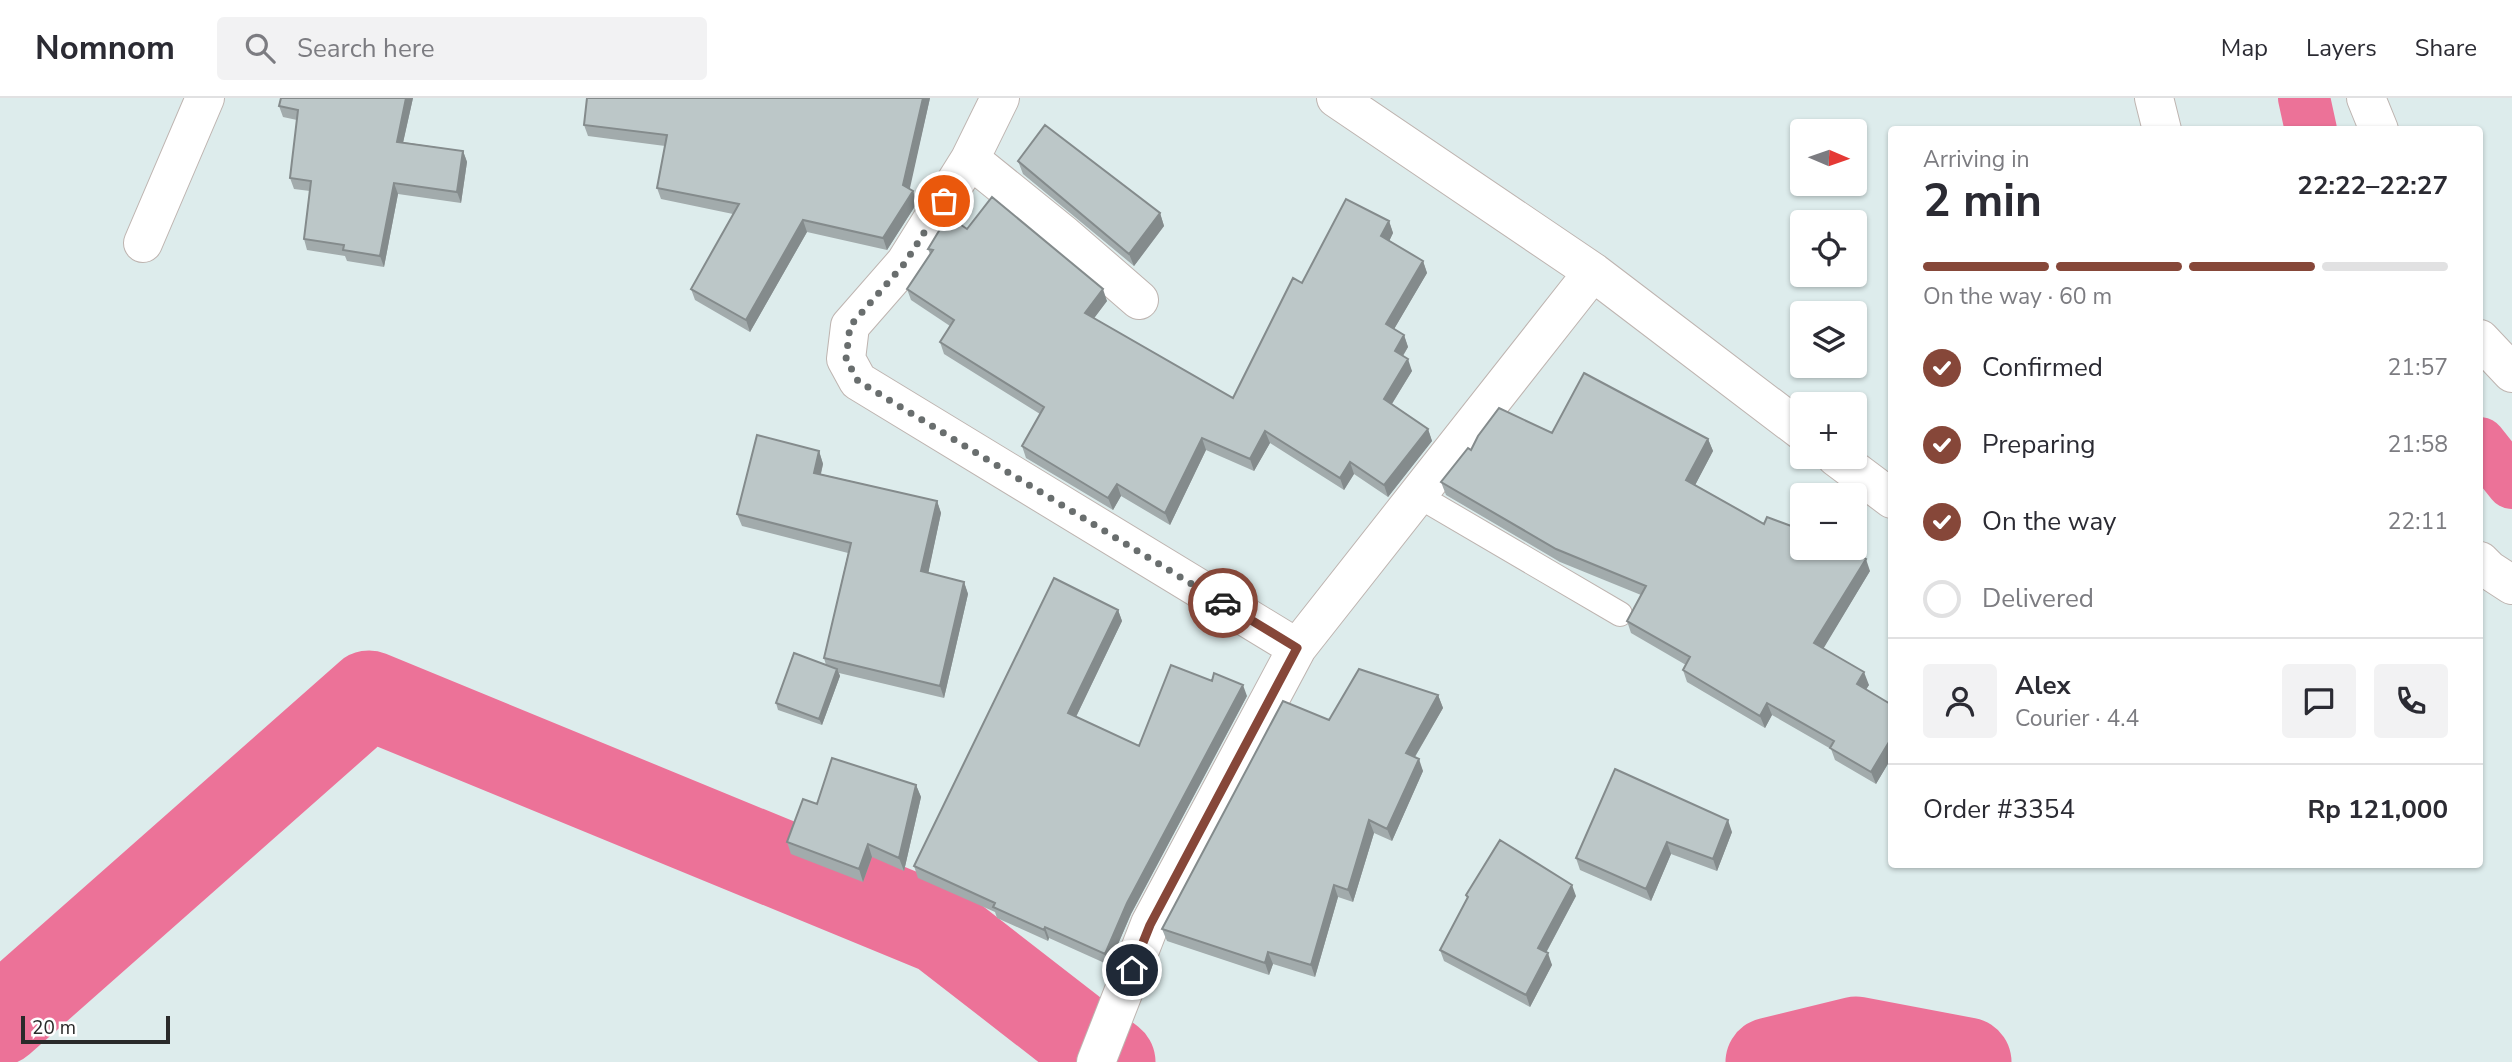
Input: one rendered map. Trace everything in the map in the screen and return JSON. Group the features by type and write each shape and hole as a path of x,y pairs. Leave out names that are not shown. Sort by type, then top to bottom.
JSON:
{"street":[{"path":"143,243 205,98"},
{"path":"1000,98 970,159 905,263 850,326 846,359 858,381 1297,648"},
{"path":"1336,98 1592,272 1790,422"},
{"path":"2365,98 2377,126"},
{"path":"970,159 1139,300"},
{"path":"1096,1062 1150,925 1297,648 1592,272"},
{"path":"2483,342 2512,373"},
{"path":"1852,469 1888,496"},
{"path":"2483,564 2512,584"}],"lane":[{"path":"1417,495 1620,614"}],"building":[{"path":"281,98 406,98 397,142 463,151 457,192 394,183 380,256 343,250 344,245 304,239 311,181 290,178 298,110 279,106"},
{"path":"587,98 923,98 903,185 913,191 883,238 803,220 746,320 691,289 739,204 657,188 667,135 584,125"},
{"path":"1045,125 1160,213 1129,254 1018,161"},
{"path":"992,197 1103,289 1085,313 1233,398 1293,278 1302,283 1346,199 1389,221 1381,236 1423,261 1386,324 1404,335 1395,351 1408,359 1384,399 1428,429 1384,485 1350,462 1340,478 1265,431 1250,459 1202,438 1165,513 1117,484 1108,498 1022,446 1044,407 940,342 954,320 907,289 933,250 928,249 948,216 967,229"},
{"path":"1584,373 1708,439 1686,480 1764,524 1767,517 1790,526 1790,560 1865,560 1814,643 1864,672 1857,684 1888,703 1888,744 1871,772 1830,748 1834,741 1767,703 1760,716 1683,670 1690,657 1627,621 1646,586 1556,549 1441,482 1468,448 1471,450 1499,408 1552,433"},
{"path":"757,435 819,451 814,473 937,501 921,571 964,582 940,686 824,658 851,543 737,514"},
{"path":"1054,578 1118,610 1068,713 1139,746 1171,665 1212,681 1214,673 1243,685 1127,903 1105,954 993,907 995,903 914,866"},
{"path":"794,653 837,669 819,719 776,703"},
{"path":"1359,669 1438,695 1406,753 1419,759 1387,829 1369,820 1348,890 1334,885 1311,965 1268,952 1265,963 1162,929 1283,701 1329,720"},
{"path":"832,758 916,785 899,858 868,844 859,869 787,842 803,799 817,804"},
{"path":"1615,769 1728,820 1713,859 1667,842 1646,889 1576,858"},
{"path":"1500,840 1572,885 1538,948 1548,953 1526,995 1440,950 1468,897 1466,895"}],"waterway":[{"path":"2304,98 2310,126"},
{"path":"2483,447 2512,483"},
{"path":"0,1021 369,695 941,930 1111,1062"},
{"path":"1770,1062 1856,1041 1967,1062"}],"way so far":[{"path":"944,201 905,263 850,326 846,359 858,381 1223,603"}],"route":[{"path":"1132,970 1150,925 1297,648 1223,603"}]}
